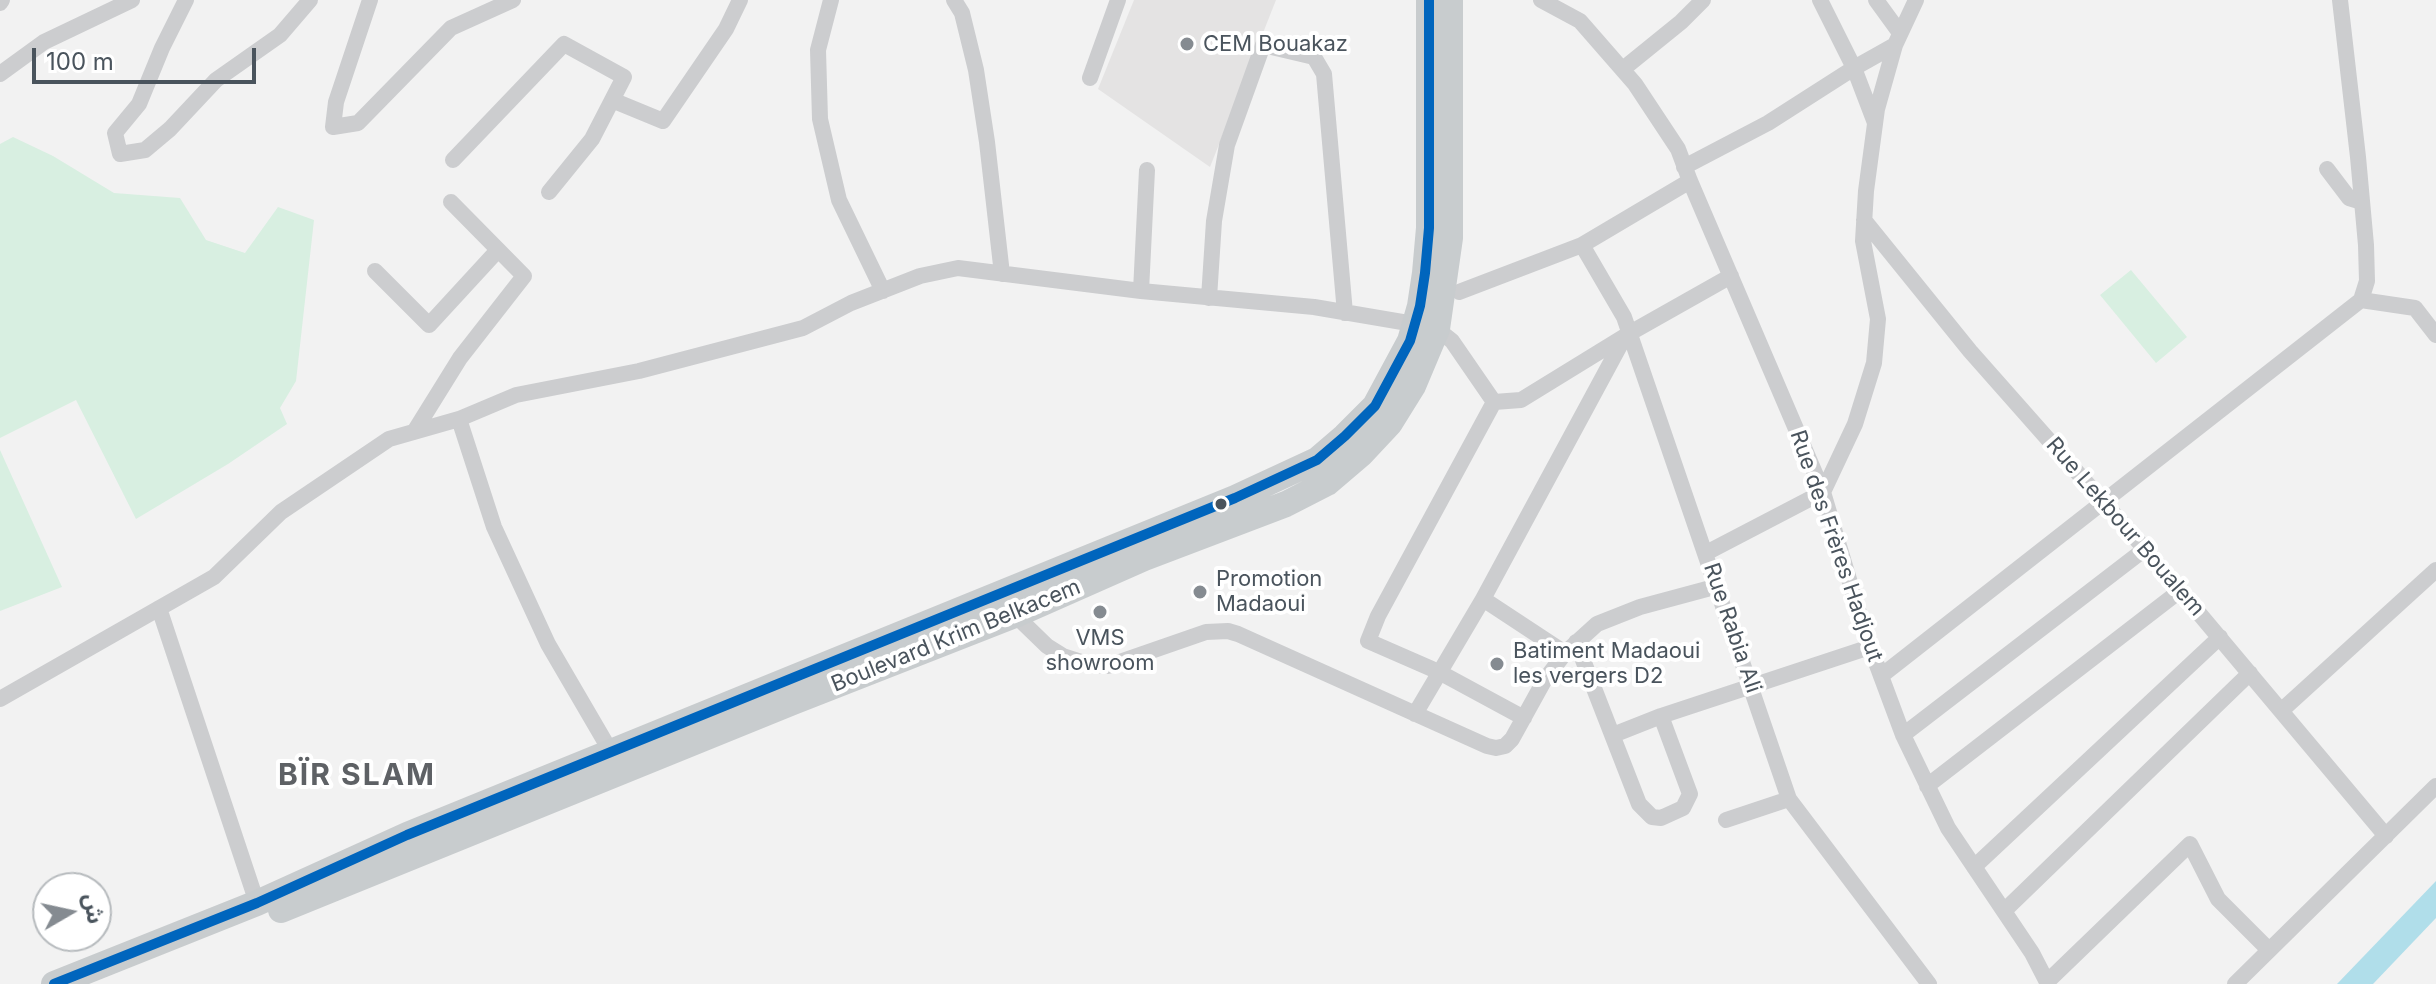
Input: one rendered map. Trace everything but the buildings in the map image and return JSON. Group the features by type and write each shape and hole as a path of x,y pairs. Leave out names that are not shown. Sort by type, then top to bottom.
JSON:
{"main road":[{"name":"Boulevard Krim Belkacem","path":"54,984 257,903 407,835 1280,479 1317,460 1375,406 1410,341 1426,327 1429,0"},
{"name":"Boulevard Krim Belkacem","path":"100,984 779,707 1015,615 1144,558 1286,504 1327,483 1361,454 1390,423 1413,386 1450,238 1450,0"}],"street":[{"path":"0,74 44,42 132,0"},
{"path":"186,0 139,104 115,133 120,154 145,150 170,129 216,80 280,35 310,0"},
{"path":"370,0 336,102 333,127 358,123 451,28 513,0"},
{"path":"612,100 663,121 726,29 740,0"},
{"path":"831,0 818,50 820,119 839,200 883,291"},
{"path":"1090,78 1118,0"},
{"name":"Rue des Frères Hadjout","path":"1541,0 1580,21 1635,84 1678,149 1823,492 1870,647 1903,735 1948,828 2032,953 2047,983"},
{"path":"1623,69 1703,0"},
{"path":"1820,0 1854,68 1875,123"},
{"path":"1876,0 1898,39"},
{"path":"1706,553 1823,492 1855,424 1874,363 1878,319 1863,241 1875,123 1898,39 1916,0"},
{"path":"1881,676 2361,300 2367,281 2362,202 2340,0"},
{"path":"962,4 983,113 1002,274"},
{"path":"1459,292 1582,245 1898,39"},
{"path":"453,160 564,44 624,77 592,139 549,192"},
{"path":"1209,298 1214,221 1227,145 1263,45 1314,57 1324,74 1345,313"},
{"path":"2327,169 2349,198 2362,202"},
{"path":"1141,291 1147,170"},
{"path":"414,432 460,358 524,276 451,202"},
{"name":"Rue Lekbour Boualem","path":"1864,220 1970,351 2105,501 2386,836"},
{"name":"Rue Rabia Ali","path":"1582,245 1624,317 1627,335 1718,586 1789,799 1929,984"},
{"path":"375,271 429,325 498,250"},
{"path":"0,699 214,577 281,512 389,439 459,419 516,395 639,371 803,328 851,303 920,276 958,268 1345,313 1426,327 1452,341 1494,402"},
{"path":"1494,402 1521,400 1731,276"},
{"path":"2361,300 2415,308 2436,335"},
{"path":"1415,714 1483,599 1627,335"},
{"path":"1494,402 1378,616 1368,641 1439,672 1524,718"},
{"path":"459,419 494,527 548,644 611,752"},
{"path":"1903,735 2145,549"},
{"path":"2281,711 2436,570"},
{"path":"1015,615 1047,646 1063,656 1091,665 1108,666 1206,632 1228,631 1496,748 1509,743 1544,681 1570,647 1597,624 1617,615 1718,586"},
{"path":"1927,786 2181,590"},
{"path":"1483,599 1570,647 1613,735 1639,804 1652,817 1661,818 1683,808 1690,794 1661,716"},
{"path":"159,608 257,903"},
{"path":"1974,867 2220,637"},
{"path":"1613,735 1661,716 1870,647"},
{"path":"2004,911 2250,673"},
{"path":"2235,984 2436,786"},
{"path":"1726,820 1789,799"},
{"path":"2047,983 2190,844 2218,899 2269,950"}],"shaded area":[{"name":"CEM Bouakaz","path":"1134,0 1276,0 1210,167 1098,89"}],"green space":[{"path":"13,137 53,156 114,193 180,198 206,240 245,253 278,207 314,220 296,381 280,408 287,424 228,464 136,519 76,400 0,438 0,144"},
{"path":"2131,270 2187,337 2156,363 2100,295"},
{"path":"0,450 62,587 0,611"}],"water":[{"path":"2436,881 2436,918 2373,984 2337,984"}],"transit line":[{"path":"54,984 257,903 407,835 1235,498 1317,460 1375,406 1410,341 1420,306 1429,228 1429,0"}],"place":[{"name":"CEM Bouakaz","path":"1187,44"},
{"name":"Promotion Madaoui","path":"1200,592"},
{"name":"VMS showroom","path":"1100,612"},
{"name":"Batiment Madaoui les vergers D2","path":"1497,664"}],"district":[{"name":"BÏR SLAM","path":"357,776"}]}
